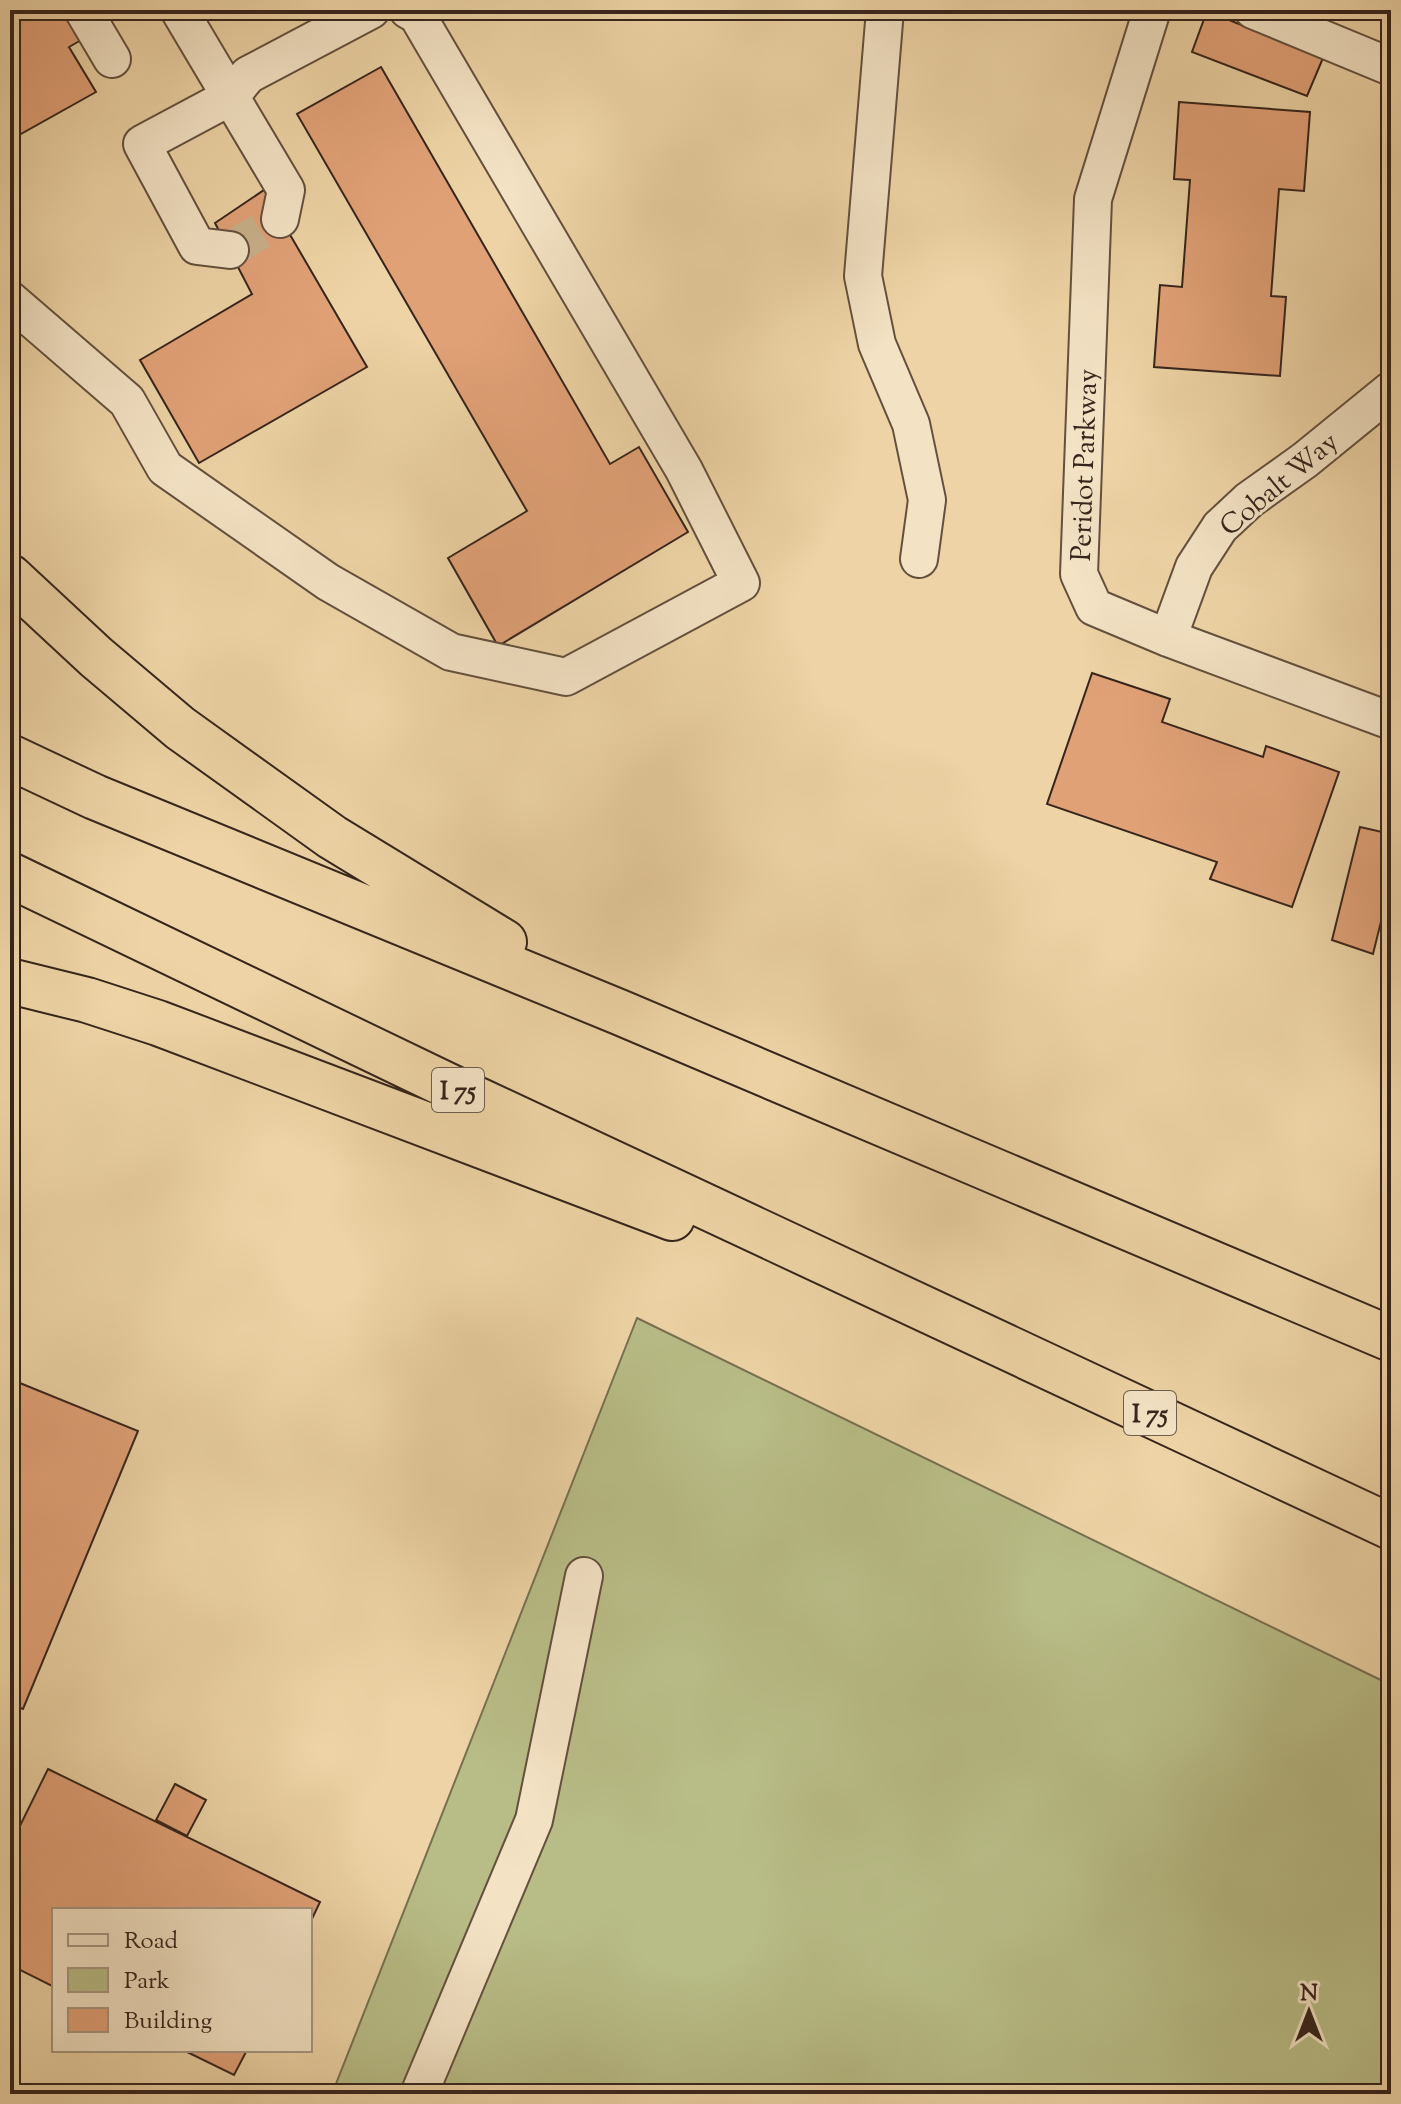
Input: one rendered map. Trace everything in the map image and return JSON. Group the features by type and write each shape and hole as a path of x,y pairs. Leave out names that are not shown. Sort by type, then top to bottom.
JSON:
{"highway":[{"path":"10,577 96,657 180,728 307,819 619,1012"},
{"path":"10,757 95,797 619,1012 1391,1339"},
{"name":"I 75","path":"10,875 465,1094 1391,1527"},
{"path":"10,981 87,1000 158,1023 537,1169 909,1299"}],"street":[{"path":"83,10 112,59"},
{"path":"179,10 286,190 280,219"},
{"path":"230,250 197,246 142,144 230,97 248,75 371,10"},
{"path":"10,300 127,401 165,468 328,582 451,652 566,677 741,583 684,470 417,15 408,10"},
{"path":"885,10 863,276 877,344 911,424 927,500 919,559"},
{"name":"Peridot Parkway","path":"1152,10 1093,199 1079,574 1094,607 1168,638 1391,721"},
{"path":"1253,10 1391,67"},
{"name":"Cobalt Way","path":"1168,638 1194,567 1220,527 1249,500 1305,460 1391,390"},
{"path":"419,2094 534,1820 584,1576"}],"green space":[{"path":"637,1318 1391,1685 1391,2094 332,2094"}],"building":[{"path":"10,10 66,10 83,39 69,47 96,92 10,140"},
{"path":"1207,11 1323,58 1307,96 1192,52"},
{"path":"381,67 610,464 639,447 688,532 498,646 448,558 527,511 297,114"},
{"path":"1179,102 1310,112 1304,191 1279,189 1271,296 1286,297 1280,376 1154,367 1160,285 1182,287 1190,180 1174,179"},
{"path":"264,190 367,367 199,463 140,360 252,294 215,223"},
{"path":"1092,673 1170,699 1162,722 1263,757 1266,746 1339,772 1292,907 1210,879 1217,862 1047,804"},
{"path":"1360,827 1391,834 1391,881 1373,954 1332,940"},
{"path":"10,1379 138,1431 23,1709 10,1704"},
{"path":"48,1769 320,1902 312,1919 312,1908 52,1908 52,1986 10,1965 10,1846"},
{"path":"175,1784 206,1800 187,1836 156,1820"},
{"path":"187,2052 246,2052 234,2075"}],"tunnel":[{"path":"230,250 280,219"}]}
